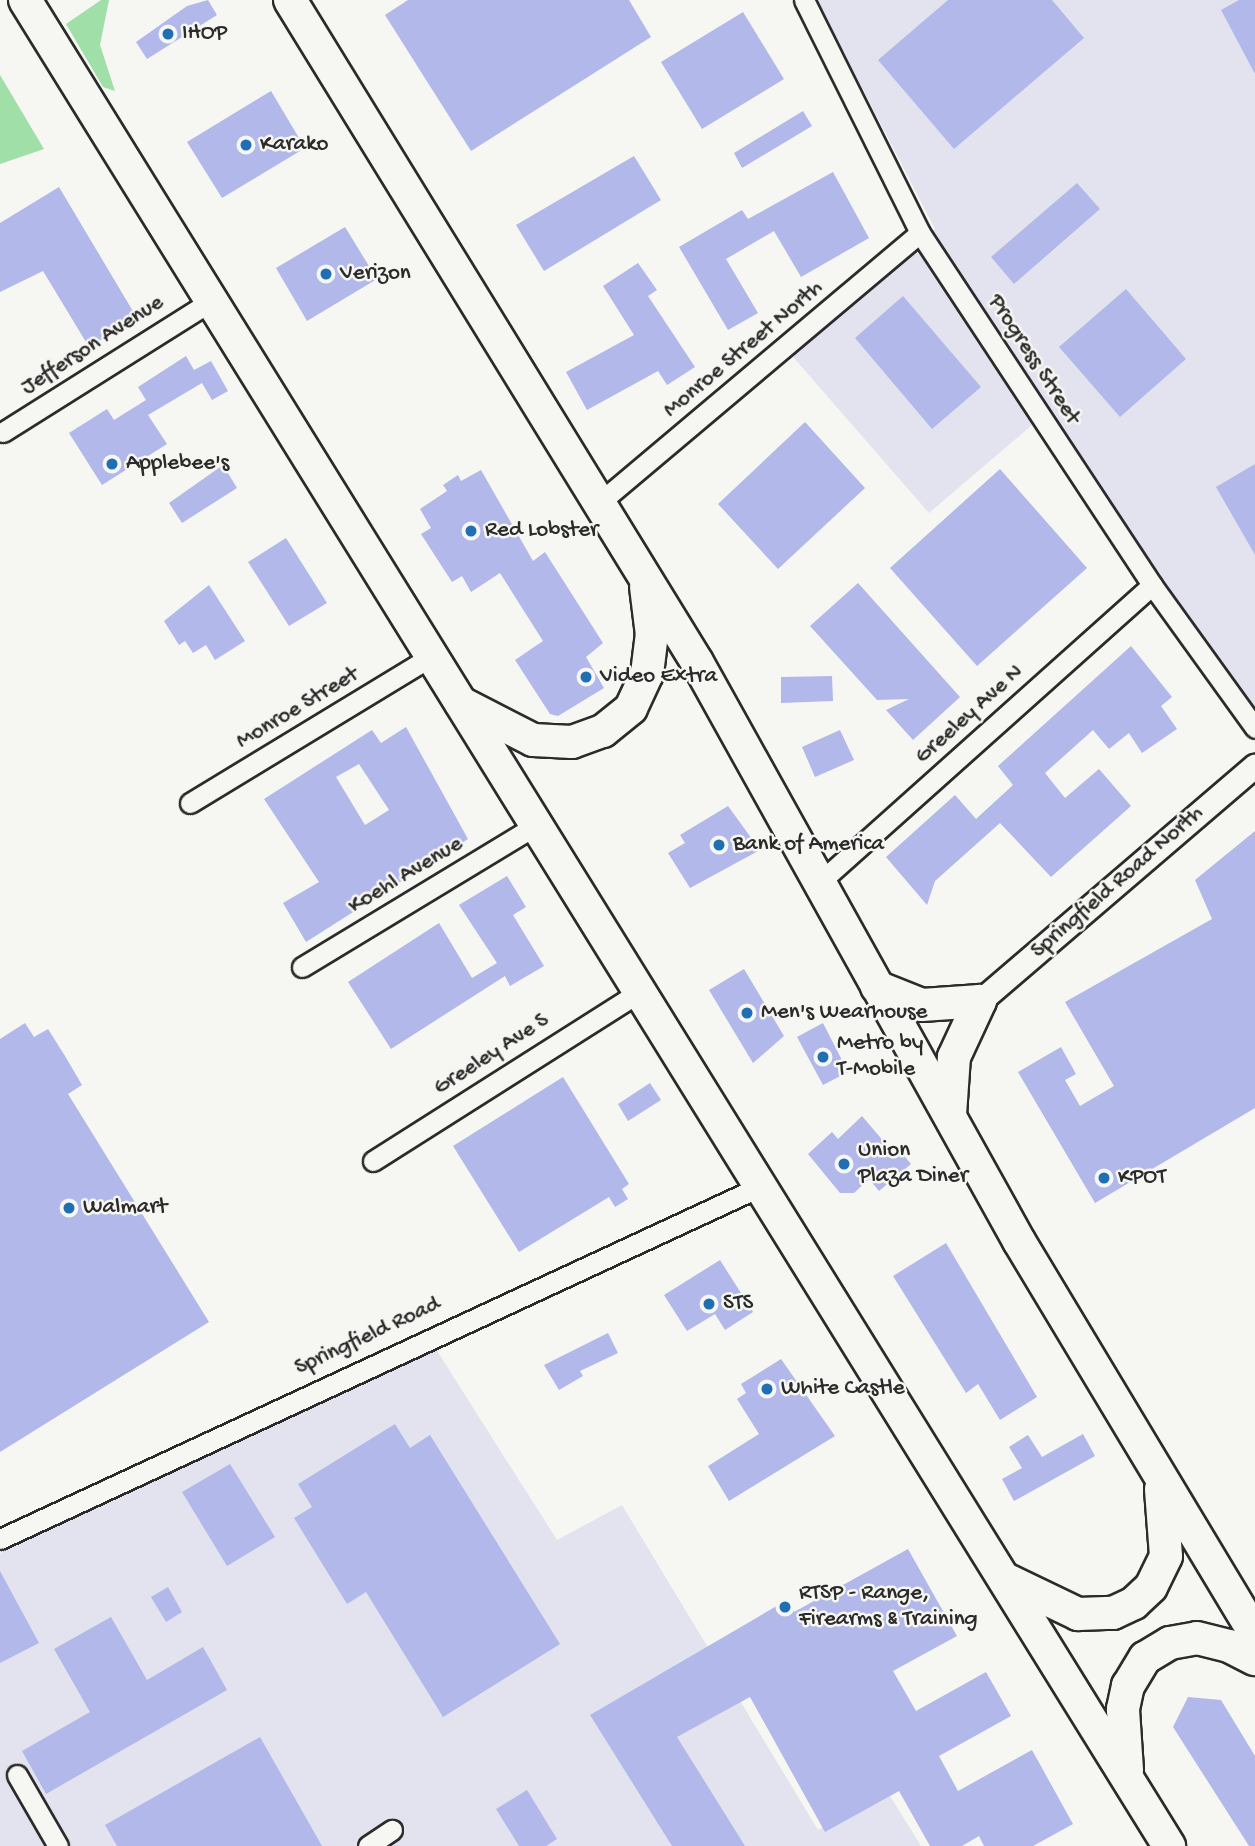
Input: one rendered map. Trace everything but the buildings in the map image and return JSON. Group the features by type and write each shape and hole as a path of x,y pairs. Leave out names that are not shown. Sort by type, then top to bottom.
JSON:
{"highway":[{"path":"25,0 456,700 1170,1846"},
{"path":"292,1 644,574 820,882 950,1120 1159,1476 1255,1633"},
{"path":"456,700 520,736 546,742 584,738 613,724 638,697 648,674 652,635 644,574"},
{"path":"877,986 922,1005 980,1002 954,1056 950,1120"},
{"path":"1006,1579 1078,1614 1113,1613 1134,1603 1152,1587 1166,1556 1159,1476"},
{"path":"1128,1776 1124,1709 1128,1686 1145,1658 1170,1643 1196,1638 1230,1646 1255,1659"}],"street":[{"name":"Progress Street","path":"804,0 920,233 1152,585 1255,728"},
{"name":"Monroe Street North","path":"599,503 920,233"},
{"name":"Jefferson Avenue","path":"3,432 211,301"},
{"name":"Greeley Ave N","path":"820,882 1152,585"},
{"name":"Monroe Street","path":"190,803 430,657"},
{"name":"Springfield Road North","path":"980,1002 1255,765"},
{"name":"Koehl Avenue","path":"302,967 535,826"},
{"name":"Greeley Ave S","path":"373,1161 639,992"},
{"name":"Springfield Road","path":"0,1539 761,1186"},
{"path":"17,1775 58,1846"},
{"path":"368,1846 393,1830"}],"shaded area":[{"path":"817,0 1255,0 1255,708 1244,717 1039,419 929,513 787,350 935,229"},
{"path":"432,1343 557,1540 622,1505 818,1830 887,1791 921,1846 0,1846 0,1553"}],"green space":[{"path":"101,0 109,0 100,45 115,91 103,87 66,24"},
{"path":"0,75 44,149 0,164"}],"place":[{"name":"IHOP","path":"168,34"},
{"name":"Karako","path":"246,145"},
{"name":"Verizon","path":"326,274"},
{"name":"Applebee's","path":"112,464"},
{"name":"Red Lobster","path":"471,531"},
{"name":"Video Extra","path":"586,677"},
{"name":"Bank of America","path":"719,845"},
{"name":"Men's Wearhouse","path":"747,1013"},
{"name":"Metro by T-Mobile","path":"823,1057"},
{"name":"Union Plaza Diner","path":"844,1164"},
{"name":"KPOT","path":"1104,1178"},
{"name":"Walmart","path":"69,1208"},
{"name":"STS","path":"709,1304"},
{"name":"White Castle","path":"767,1389"},
{"name":"RTSP - Range, Firearms & Training","path":"785,1607"}]}
